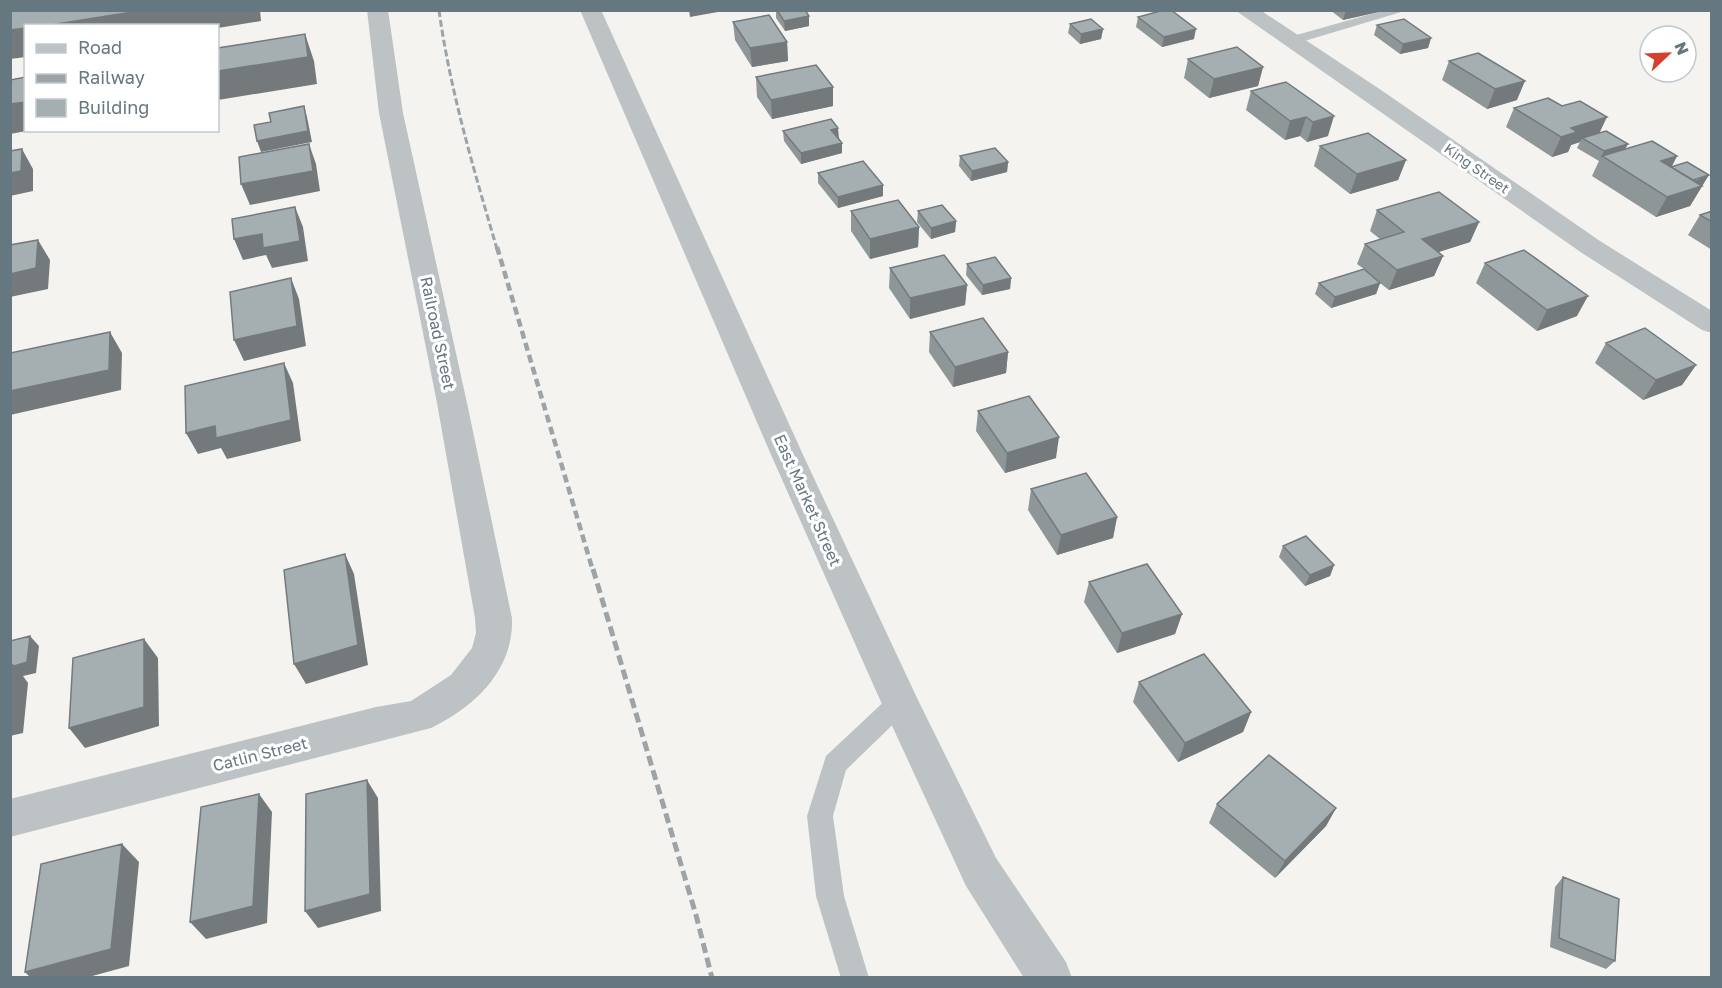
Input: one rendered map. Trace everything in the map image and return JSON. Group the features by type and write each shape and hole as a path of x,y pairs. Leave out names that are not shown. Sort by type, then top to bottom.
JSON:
{"street":[{"name":"Railroad Street","path":"377,10 391,113 452,402 489,601 494,614 495,634 489,654"},
{"name":"East Market Street","path":"590,10 788,457 900,702 981,872 1050,978"},
{"name":"King Street","path":"1245,10 1373,95 1591,247 1712,324"},
{"name":"Catlin Street","path":"10,818 418,715 456,695 476,676 489,654"}],"lane":[{"path":"1291,41 1402,10"},
{"path":"855,978 830,896 819,816 835,764 900,702"}],"building":[{"path":"10,10 145,10 57,24 24,24 24,28 10,30"},
{"path":"777,10 805,10 809,16 784,21"},
{"path":"1171,10 1196,29 1164,37 1138,17"},
{"path":"769,15 787,42 750,48 733,22"},
{"path":"1091,19 1103,29 1081,34 1070,24"},
{"path":"1404,19 1431,38 1403,44 1377,25"},
{"path":"305,34 308,57 219,71 219,48"},
{"path":"1237,47 1263,67 1214,79 1188,59"},
{"path":"1478,53 1525,81 1495,89 1449,61"},
{"path":"816,65 833,87 771,100 756,77"},
{"path":"24,77 24,102 10,104 10,80"},
{"path":"1286,82 1334,116 1313,122 1306,117 1290,121 1251,91"},
{"path":"1548,98 1562,106 1580,101 1607,117 1571,128 1577,132 1561,137 1514,108"},
{"path":"304,106 308,131 257,141 254,125 271,122 269,113"},
{"path":"831,119 838,128 831,130 842,143 801,153 783,131"},
{"path":"1606,131 1628,144 1604,151 1582,138"},
{"path":"1368,133 1406,160 1357,174 1320,146"},
{"path":"1652,141 1677,156 1661,161 1702,186 1667,197 1602,156"},
{"path":"309,144 313,171 241,184 239,157"},
{"path":"995,148 1008,162 972,171 960,156"},
{"path":"22,149 21,171 10,173 10,151"},
{"path":"863,161 883,185 838,197 818,173"},
{"path":"1687,162 1709,175 1693,180 1671,167"},
{"path":"1439,192 1479,222 1422,239 1443,256 1397,270 1365,244 1404,232 1377,210"},
{"path":"898,200 919,227 870,239 851,211"},
{"path":"942,205 956,221 931,228 918,211"},
{"path":"295,207 300,241 263,248 262,234 234,239 232,219"},
{"path":"1712,211 1712,222 1700,215"},
{"path":"38,240 36,268 10,274 10,245"},
{"path":"1524,250 1588,296 1547,310 1485,263"},
{"path":"944,255 967,285 910,298 890,268"},
{"path":"995,257 1011,278 983,285 967,264"},
{"path":"1364,269 1380,283 1335,297 1319,283"},
{"path":"291,278 297,326 234,340 230,292"},
{"path":"983,318 1008,352 955,367 930,332"},
{"path":"1645,328 1696,365 1656,380 1606,343"},
{"path":"110,332 109,370 10,391 10,353"},
{"path":"284,363 291,420 216,438 215,426 186,433 185,386"},
{"path":"1029,396 1059,437 1007,453 978,411"},
{"path":"1086,473 1117,517 1061,535 1031,489"},
{"path":"1306,536 1334,565 1310,575 1283,546"},
{"path":"345,554 358,645 294,664 284,570"},
{"path":"1147,564 1182,614 1122,633 1089,582"},
{"path":"30,636 27,662 14,666 10,663 10,641"},
{"path":"144,639 144,707 69,728 73,658"},
{"path":"1204,654 1251,712 1185,743 1139,682"},
{"path":"1269,755 1336,808 1285,861 1217,804"},
{"path":"367,780 370,894 305,911 306,794"},
{"path":"259,794 253,906 190,922 201,807"},
{"path":"122,844 111,949 25,972 41,864"},
{"path":"1563,877 1619,899 1615,961 1559,938"}],"railway":[{"path":"439,10 456,100 497,249"},
{"path":"497,247 593,571"},
{"path":"593,569 696,915 712,978"}]}
